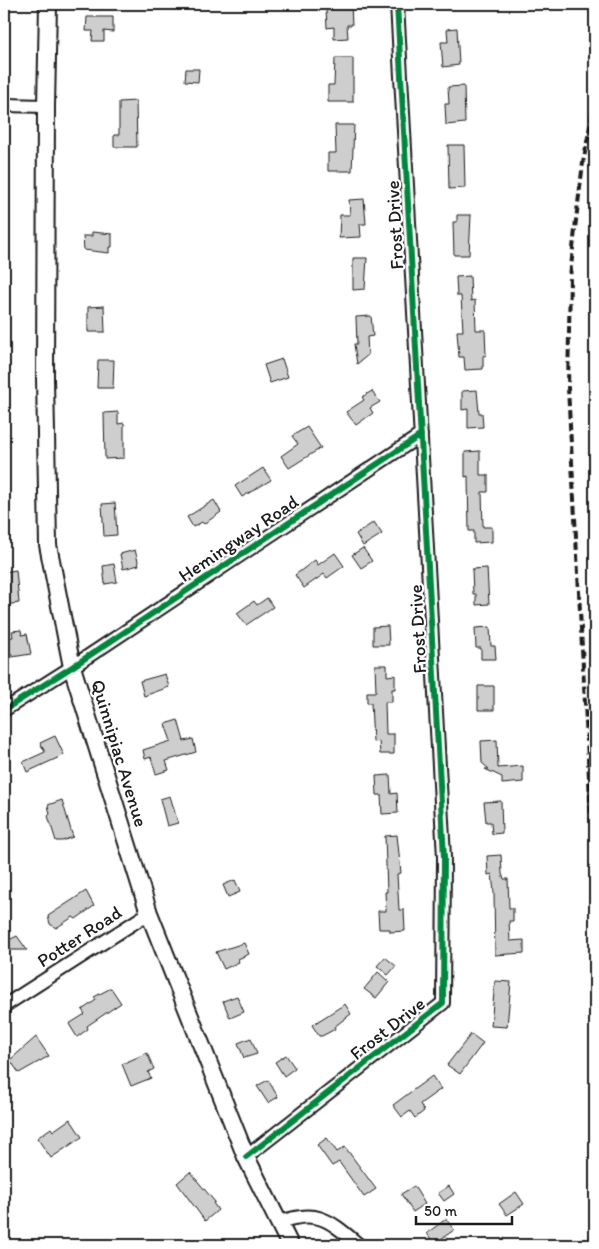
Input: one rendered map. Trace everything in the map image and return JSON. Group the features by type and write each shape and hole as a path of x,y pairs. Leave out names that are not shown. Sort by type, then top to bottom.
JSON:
{"main road":[{"name":"Quinnipiac Avenue","path":"48,4 46,106 48,545 72,667 149,913 246,1157 290,1245"}],"street":[{"name":"Frost Drive","path":"246,1157 443,1003 444,857 397,4"},
{"path":"4,106 46,106"},
{"name":"Hemingway Road","path":"4,710 72,667 421,435"},
{"name":"Potter Road","path":"4,1006 149,913"},
{"path":"278,1222 304,1215 318,1217 329,1222 359,1245"}],"building":[{"path":"334,4 351,4 352,25 347,25 348,38 334,39 334,27 327,28 326,9 334,9"},
{"path":"87,17 113,17 113,32 104,31 104,41 92,41 93,31 86,31"},
{"path":"457,28 459,65 443,67 441,42 448,42 447,29"},
{"path":"335,58 353,58 353,102 328,102 328,85 334,85"},
{"path":"186,69 199,69 198,82 185,81"},
{"path":"464,86 465,123 446,125 445,104 449,104 448,87"},
{"path":"136,101 137,147 114,147 114,135 119,135 119,102"},
{"path":"335,125 354,125 352,171 328,171 328,153 336,153"},
{"path":"448,145 464,145 465,188 449,189"},
{"path":"364,199 366,224 360,224 361,237 339,238 340,215 350,215 349,200"},
{"path":"457,215 471,215 469,255 454,255 453,222 457,222"},
{"path":"92,232 112,234 112,247 109,247 109,253 84,250 83,236 92,236"},
{"path":"353,258 367,258 365,289 353,290"},
{"path":"470,276 471,301 475,300 476,330 485,330 486,355 483,356 483,369 465,370 464,357 459,357 457,331 463,331 461,296 457,296 456,277"},
{"path":"104,306 105,332 88,332 88,307"},
{"path":"371,316 373,336 367,337 368,355 357,364 354,344 357,344 356,317"},
{"path":"282,359 288,377 270,383 264,365"},
{"path":"98,360 114,360 113,388 97,388"},
{"path":"477,390 479,413 482,413 483,427 468,428 468,409 462,410 462,391"},
{"path":"372,391 380,402 370,408 373,413 356,425 346,412 364,400 362,397"},
{"path":"118,412 118,424 124,423 124,458 105,459 104,413"},
{"path":"307,427 321,448 289,468 281,456 298,444 292,436"},
{"path":"480,451 480,475 488,475 488,492 482,492 483,527 492,527 492,542 474,543 474,531 469,531 468,476 465,477 465,452"},
{"path":"263,468 271,480 242,497 235,486"},
{"path":"214,500 221,512 204,524 202,522 193,527 187,517"},
{"path":"115,503 117,535 104,536 102,504"},
{"path":"374,522 382,534 363,546 356,534"},
{"path":"363,548 372,561 361,568 352,555"},
{"path":"135,550 139,565 123,569 120,554"},
{"path":"335,553 344,566 327,578 324,574 304,588 295,575 315,560 318,565"},
{"path":"114,564 117,582 105,584 103,566"},
{"path":"487,568 489,604 476,605 476,594 473,594 472,569"},
{"path":"16,570 19,603 4,605 4,572"},
{"path":"267,598 273,607 246,625 237,613 254,601 257,605"},
{"path":"388,626 389,645 373,645 373,627"},
{"path":"490,627 491,646 495,646 496,659 481,659 481,648 476,648 475,628"},
{"path":"21,630 22,635 27,634 31,654 12,657 12,654 4,656 4,638 13,637 12,631"},
{"path":"375,665 387,665 387,676 395,675 395,689 392,689 392,702 385,702 386,734 394,734 394,754 380,754 379,741 373,742 371,703 367,703 367,692 376,692"},
{"path":"165,674 169,687 144,696 140,681"},
{"path":"478,686 494,686 494,710 478,710"},
{"path":"178,720 184,741 193,739 196,752 166,761 169,770 156,774 151,757 145,759 143,750 171,741 165,724"},
{"path":"55,736 64,755 27,772 23,762 45,752 40,743"},
{"path":"497,740 498,768 523,766 523,782 502,784 502,777 485,769 489,769 482,763 481,741"},
{"path":"390,775 391,794 397,793 398,813 382,814 381,795 377,795 376,776"},
{"path":"170,796 178,823 167,826 160,799"},
{"path":"62,800 73,837 56,841 48,816 50,814 48,805"},
{"path":"501,801 502,833 492,834 491,822 486,822 484,802"},
{"path":"397,835 401,873 397,874 399,910 404,910 405,931 390,932 390,929 379,929 378,911 386,911 385,836"},
{"path":"501,855 502,874 504,879 508,879 509,908 513,908 513,921 509,921 510,941 524,940 524,953 495,955 494,893 492,874 488,875 487,856"},
{"path":"235,880 240,892 228,897 223,885"},
{"path":"86,891 94,906 76,919 73,917 56,928 50,924 48,916"},
{"path":"4,933 11,939 17,936 27,950 4,950"},
{"path":"244,943 249,954 238,959 239,962 224,969 216,952"},
{"path":"385,957 396,966 388,975 377,966"},
{"path":"378,972 389,982 376,998 364,989"},
{"path":"495,981 511,982 507,1027 491,1026"},
{"path":"111,988 121,1003 87,1026 88,1029 77,1037 69,1024 85,1014 82,1010 96,1000 94,997"},
{"path":"237,996 244,1012 230,1018 223,1001"},
{"path":"345,1004 351,1014 334,1027 335,1029 319,1036 312,1025"},
{"path":"471,1034 483,1043 460,1074 447,1065"},
{"path":"36,1037 49,1056 19,1073 10,1060"},
{"path":"251,1038 257,1054 244,1058 238,1043"},
{"path":"147,1053 154,1069 148,1072 151,1078 131,1086 122,1064"},
{"path":"286,1055 295,1068 284,1076 275,1062"},
{"path":"432,1076 441,1089 420,1104 424,1111 415,1118 410,1111 402,1117 393,1105"},
{"path":"268,1080 278,1097 268,1103 257,1086"},
{"path":"70,1119 82,1137 51,1158 37,1138 51,1128 53,1131"},
{"path":"327,1138 337,1152 345,1147 376,1189 364,1197 339,1162 332,1166 317,1145"},
{"path":"190,1172 215,1202 213,1203 218,1210 205,1221 177,1183"},
{"path":"414,1186 425,1204 413,1212 401,1194"},
{"path":"449,1186 454,1194 444,1201 438,1193"},
{"path":"516,1192 524,1204 507,1215 499,1204"},
{"path":"446,1219 454,1230 434,1244 427,1233"}],"railway":[{"path":"595,100 583,163 570,277 568,388 595,889"}],"cycle path":[{"path":"246,1157 443,1003 444,857 397,4"},
{"path":"4,710 72,667 421,435"}]}
